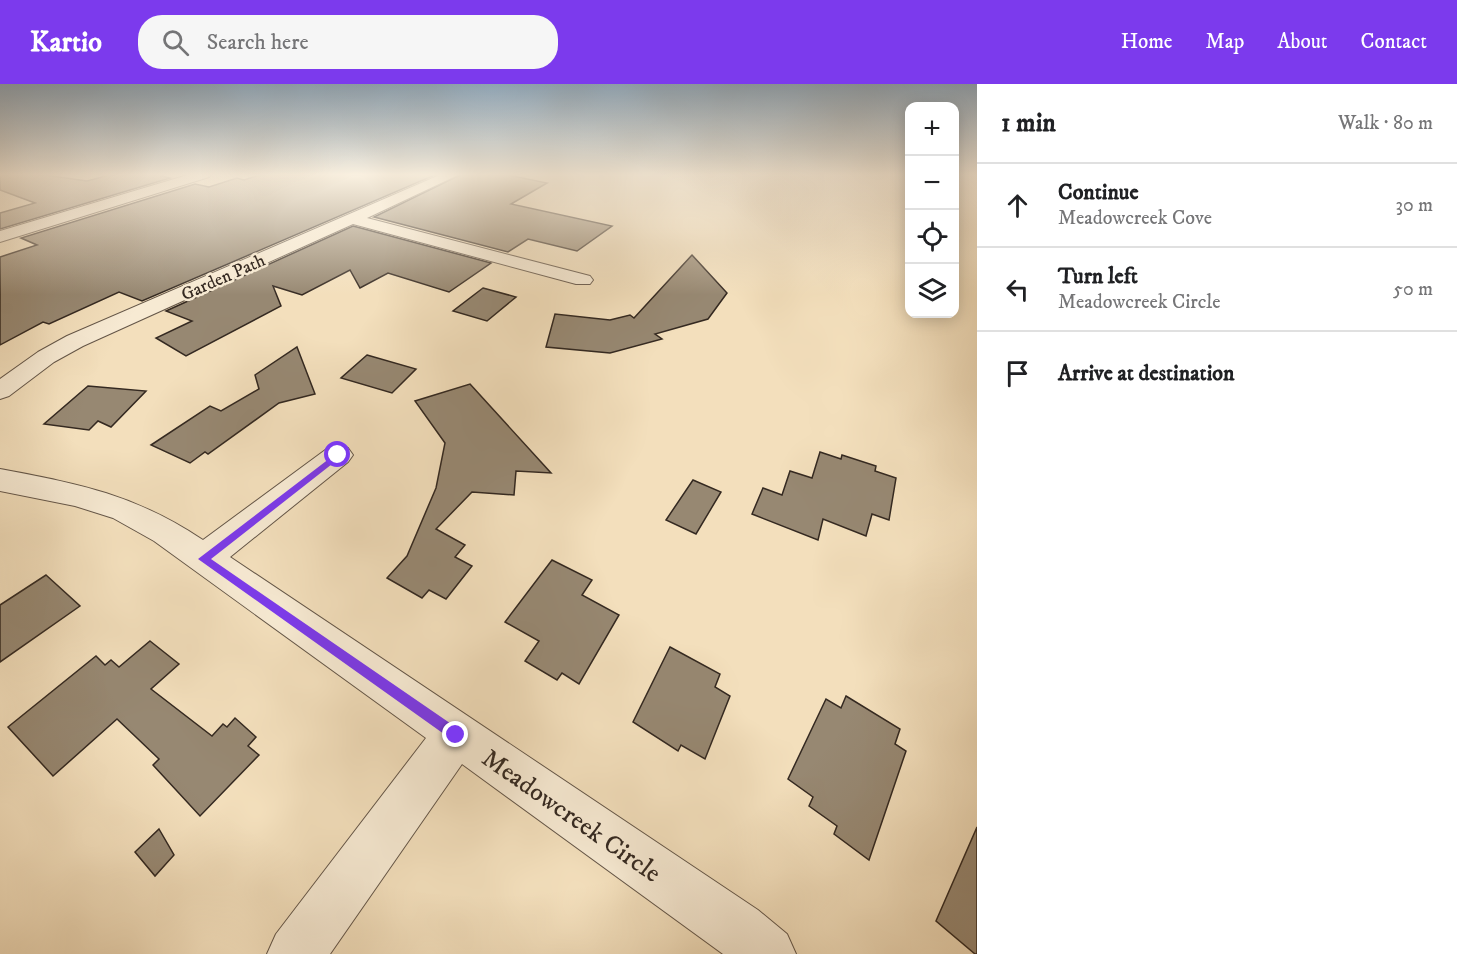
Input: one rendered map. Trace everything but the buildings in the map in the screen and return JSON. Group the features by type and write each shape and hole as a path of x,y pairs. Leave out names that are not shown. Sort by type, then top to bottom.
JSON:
{"street":[{"path":"0,237 73,215"},
{"name":"Garden Path","path":"0,391 46,357 75,341 362,215"},
{"path":"352,219 583,280"},
{"path":"203,559 338,455"},
{"name":"Meadowcreek Circle","path":"0,480 79,495 124,510 166,532 738,930 767,954"},
{"path":"296,954 456,735"}],"route":[{"path":"338,455 203,559 456,735"}]}
